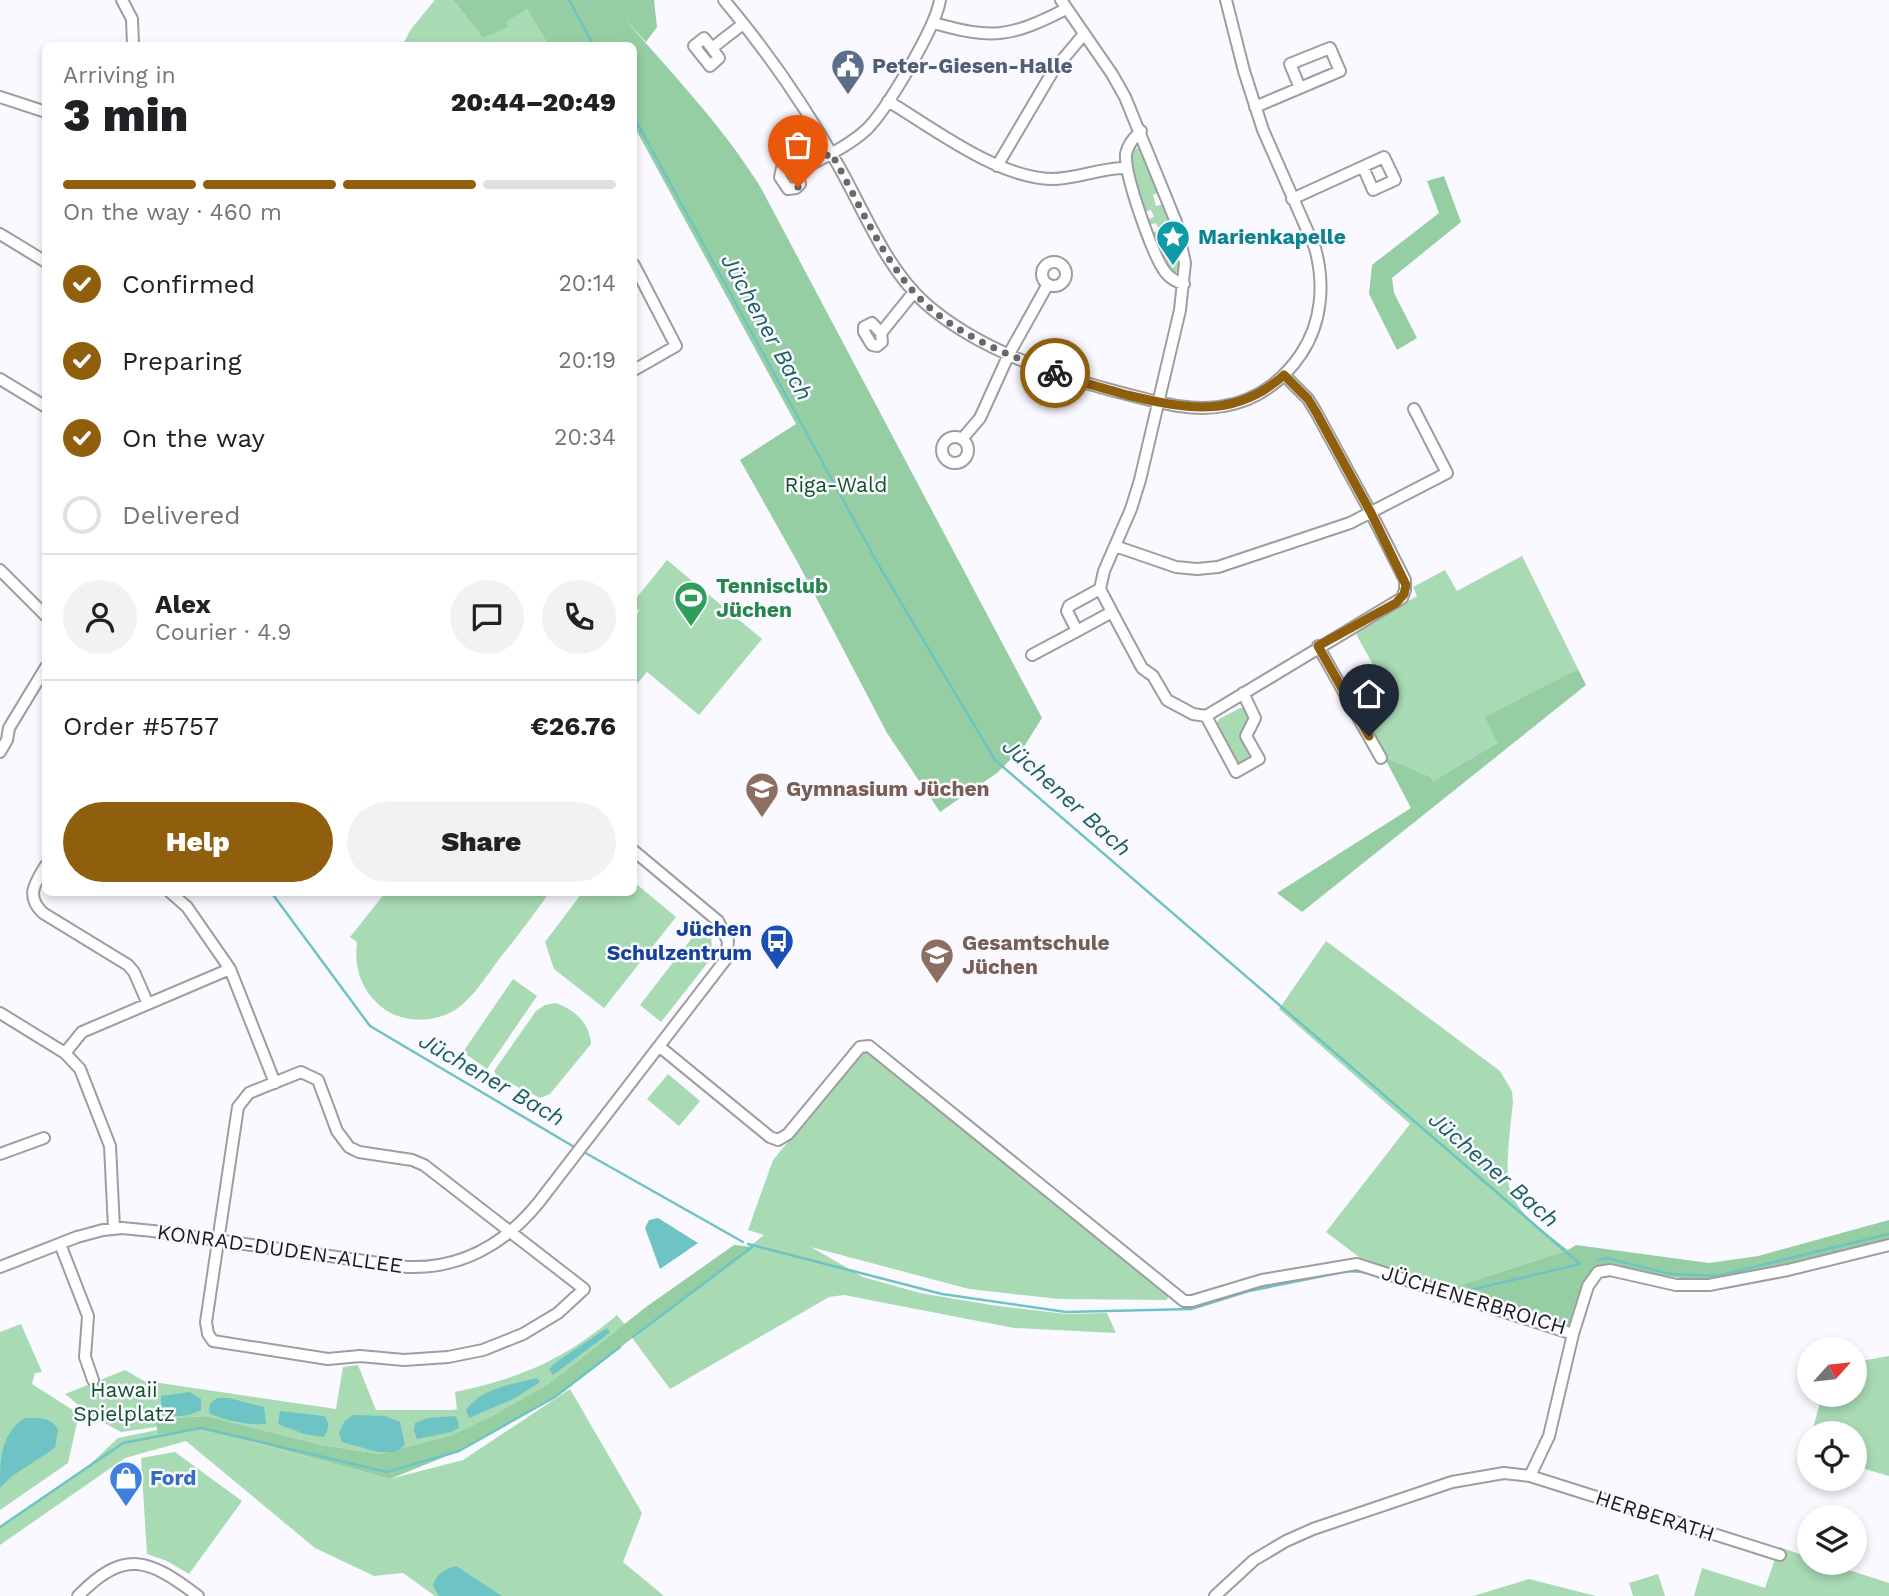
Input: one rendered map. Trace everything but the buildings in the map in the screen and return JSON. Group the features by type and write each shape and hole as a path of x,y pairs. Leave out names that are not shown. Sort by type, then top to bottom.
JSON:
{"street":[{"path":"122,0 132,19 134,41"},
{"path":"797,172 865,130 888,101 933,23 940,0"},
{"path":"725,1 783,77 831,153 888,255 914,292 951,323 1009,354 1073,379 1158,402 1202,408 1225,406 1255,395 1284,375 1310,337 1321,288 1315,248 1255,107 1226,0"},
{"path":"933,23 976,34 993,34 1027,28 1063,5 1119,85 1141,131 1180,236 1185,263 1184,284 1172,350 1136,495 1104,571 1101,589 1142,668 1153,676 1167,700 1193,713 1206,716 1318,646 1392,606 1404,594 1405,580 1314,407 1284,375"},
{"path":"712,48 743,24"},
{"path":"996,166 1053,71 1084,34"},
{"path":"1255,107 1300,88 1340,71 1330,48 1290,64 1300,88"},
{"path":"0,97 42,111"},
{"path":"888,101 996,166 1029,177 1073,178 1114,168 1127,168"},
{"path":"1141,131 1128,147 1127,168 1137,203 1162,267 1170,278 1184,284"},
{"path":"1292,199 1363,167"},
{"path":"0,234 42,260"},
{"path":"637,271 677,345 637,368"},
{"path":"962,439 980,418 1009,354 1048,284"},
{"path":"881,333 914,292"},
{"path":"0,379 42,405"},
{"path":"1115,546 1176,567 1211,569 1342,526 1371,513 1447,473 1414,410"},
{"path":"0,570 42,612"},
{"path":"1077,631 1068,611 1069,606 1101,589"},
{"path":"1032,655 1112,612"},
{"path":"1318,646 1381,758"},
{"path":"0,752 7,740 9,728 42,674"},
{"path":"1206,716 1236,772 1259,759 1247,737 1255,718 1242,693"},
{"name":"KONRAD-DUDEN-ALLEE","path":"0,1267 84,1235 114,1228 418,1268 446,1264 494,1245 533,1210 726,959 728,941 721,924 637,854"},
{"path":"42,872 32,889 37,906 43,913 128,965 134,972 148,1004"},
{"path":"175,896 187,907 230,969 275,1083"},
{"path":"65,1053 82,1032 230,969"},
{"path":"0,1013 65,1053 80,1069 109,1141 114,1228"},
{"name":"JÜCHENERBROICH","path":"660,1047 770,1137 778,1140 788,1134 860,1047 865,1045 872,1048 1185,1301 1262,1280 1357,1264 1573,1334 1590,1281 1601,1270 1676,1285 1704,1286 1788,1270 1889,1245"},
{"path":"301,1072 318,1080 339,1135 349,1147 359,1152 407,1159 422,1164 510,1233 584,1289 558,1313 512,1339 474,1353 421,1360 360,1356 323,1359 214,1341 208,1334 206,1322 238,1107 249,1093 301,1072"},
{"path":"0,1154 44,1138"},
{"path":"60,1244 88,1316 85,1357 93,1380"},
{"path":"1530,1476 1549,1436 1573,1334"},
{"name":"HERBERATH","path":"1215,1596 1254,1560 1286,1541 1357,1513 1446,1484 1504,1473 1530,1476 1780,1555"},
{"path":"78,1596 105,1572 136,1564 162,1570 198,1596"}],"green space":[{"path":"435,0 453,0 483,38 509,27 505,22 527,9 546,42 404,42 411,29"},
{"name":"Riga-Wald","path":"453,0 654,0 657,27 646,42 624,18 713,121 761,188 1042,718 1025,745 997,773 940,812 887,733 798,563 740,460 796,424 637,132 637,42 546,42 527,9 506,22 509,27 483,38"},
{"path":"1141,144 1160,192 1153,195 1156,206 1164,204 1173,229 1166,232 1171,249 1178,248 1178,271 1174,273 1161,255 1152,233 1159,230 1156,223 1149,225 1147,220 1154,217 1151,210 1144,212 1134,180 1131,147 1136,149"},
{"path":"1444,176 1461,222 1392,278 1394,293 1417,338 1397,350 1369,294 1372,265 1439,213 1427,181"},
{"path":"1522,556 1578,669 1486,717 1497,743 1433,781 1431,777 1384,757 1347,692 1378,674 1355,632 1417,596 1413,587 1445,570 1457,591"},
{"name":"Tennisclub Jüchen","path":"667,560 762,639 699,715 647,672 637,684 637,597"},
{"path":"1578,669 1586,685 1302,912 1277,893 1411,808 1384,757 1431,777 1433,781 1497,743 1485,717"},
{"path":"1245,708 1250,714 1248,725 1240,732 1250,756 1241,764 1234,762 1215,726 1219,719"},
{"path":"637,884 676,917 604,1008 554,969 545,942 580,896 637,896"},
{"path":"383,896 547,896 467,1000 455,1010 437,1018 406,1018 379,1005 363,984 356,960 357,942 350,937"},
{"path":"699,929 711,938 713,956 661,1022 640,1005"},
{"path":"1326,941 1500,1071 1512,1091 1508,1168 1512,1196 1533,1222 1568,1250 1448,1289 1359,1257 1326,1232 1410,1124 1279,1009"},
{"path":"513,979 537,996 487,1069 463,1052"},
{"path":"556,1003 580,1018 590,1036 591,1044 550,1094 540,1098 498,1077 494,1071 536,1011 545,1005"},
{"path":"862,1052 873,1053 1169,1294 1167,1300 1059,1299 969,1289 811,1247 863,1277 920,1293 1066,1314 1107,1313 1116,1333 1014,1328 844,1295 829,1297 670,1389 633,1339 764,1235 748,1230 773,1160"},
{"path":"668,1074 700,1101 679,1126 647,1099"},
{"path":"1889,1220 1889,1239 1709,1282 1601,1267 1576,1319 1568,1326 1448,1289 1568,1250 1576,1245 1709,1263 1758,1256"},
{"path":"734,1245 752,1247 555,1397 459,1451 390,1479 202,1428 158,1434 155,1419 206,1416 322,1445 379,1454 452,1435 548,1384 646,1307"},
{"name":"Hawaii Spielplatz","path":"617,1315 626,1326 614,1332 548,1384 452,1435 379,1454 322,1445 206,1416 156,1419 156,1427 121,1432 92,1416 65,1394 125,1370 151,1385 153,1382 336,1409 343,1367 358,1365 376,1410 452,1410 457,1409 455,1392 501,1380 542,1365 579,1344"},
{"path":"21,1324 42,1372 35,1373 32,1384 79,1414 68,1463 0,1510 0,1332"},
{"path":"1889,1356 1889,1476 1867,1470 1867,1421 1815,1421 1819,1407 1867,1407 1867,1360"},
{"path":"570,1389 642,1513 623,1562 664,1596 435,1596 403,1573 374,1576 315,1548 186,1441 125,1458 0,1545 0,1527 82,1472 118,1438 157,1430 158,1433 198,1427 390,1479 463,1460"},
{"path":"175,1452 242,1501 189,1574 167,1561 147,1554 141,1458"},
{"path":"1779,1547 1797,1553 1797,1575 1864,1575 1889,1583 1889,1596 1694,1596 1702,1568 1765,1588"},
{"path":"1658,1574 1665,1596 1633,1596 1629,1583"},
{"path":"1529,1579 1596,1596 1473,1596"}],"water":[{"path":"658,1218 698,1243 660,1269 645,1228 649,1220"},
{"path":"607,1328 610,1332 553,1375 549,1369 555,1363"},
{"path":"537,1378 540,1382 515,1398 469,1418 466,1410 480,1396 498,1388"},
{"path":"190,1392 201,1399 201,1410 181,1416 161,1413 161,1396"},
{"path":"217,1398 229,1398 264,1407 266,1424 237,1422 209,1413 210,1404"},
{"path":"280,1411 324,1416 328,1424 326,1434 324,1437 304,1434 278,1424"},
{"path":"352,1415 385,1416 400,1422 405,1445 395,1452 378,1452 342,1442 339,1433 344,1422"},
{"path":"455,1416 459,1428 417,1439 415,1423 428,1418"},
{"path":"25,1418 43,1419 55,1425 58,1429 55,1448 12,1476 0,1488 1,1458 6,1440 17,1424"},
{"path":"456,1566 502,1596 439,1596 433,1586 436,1578"}],"waterway":[{"name":"Jüchener Bach","path":"569,0 592,42"},
{"name":"Jüchener Bach","path":"637,122 878,564 995,760 1580,1264"},
{"name":"Jüchener Bach","path":"274,896 370,1026 576,1148"},
{"name":"Jüchener Bach","path":"582,1151 743,1242"},
{"name":"Jüchener Bach","path":"1597,1260 1607,1258 1670,1274 1717,1276 1889,1234"},
{"name":"Jüchener Bach","path":"748,1244 942,1294 1066,1312 1191,1309 1249,1291 1348,1271 1378,1276"},
{"path":"633,1337 752,1247"},
{"name":"Jüchener Bach","path":"1462,1292 1580,1264"},
{"path":"0,1527 123,1443 201,1428 387,1472 459,1451 555,1397 620,1347"}],"way so far":[{"path":"798,187 800,181 797,172 831,153 888,255 914,292 937,313 974,337 1055,373"}],"place":[{"name":"Peter-Giesen-Halle","path":"848,96"},
{"name":"Marienkapelle","path":"1173,267"},
{"name":"Tennisclub Jüchen","path":"691,628"},
{"name":"Gymnasium Jüchen","path":"762,819"},
{"name":"Jüchen Schulzentrum","path":"777,971"},
{"name":"Gesamtschule Jüchen","path":"937,985"},
{"name":"Ford","path":"126,1508"}],"route":[{"path":"1055,373 1158,402 1202,408 1225,406 1246,400 1284,375 1308,399 1371,513 1406,585 1402,598 1396,603 1318,646 1369,736"}]}
